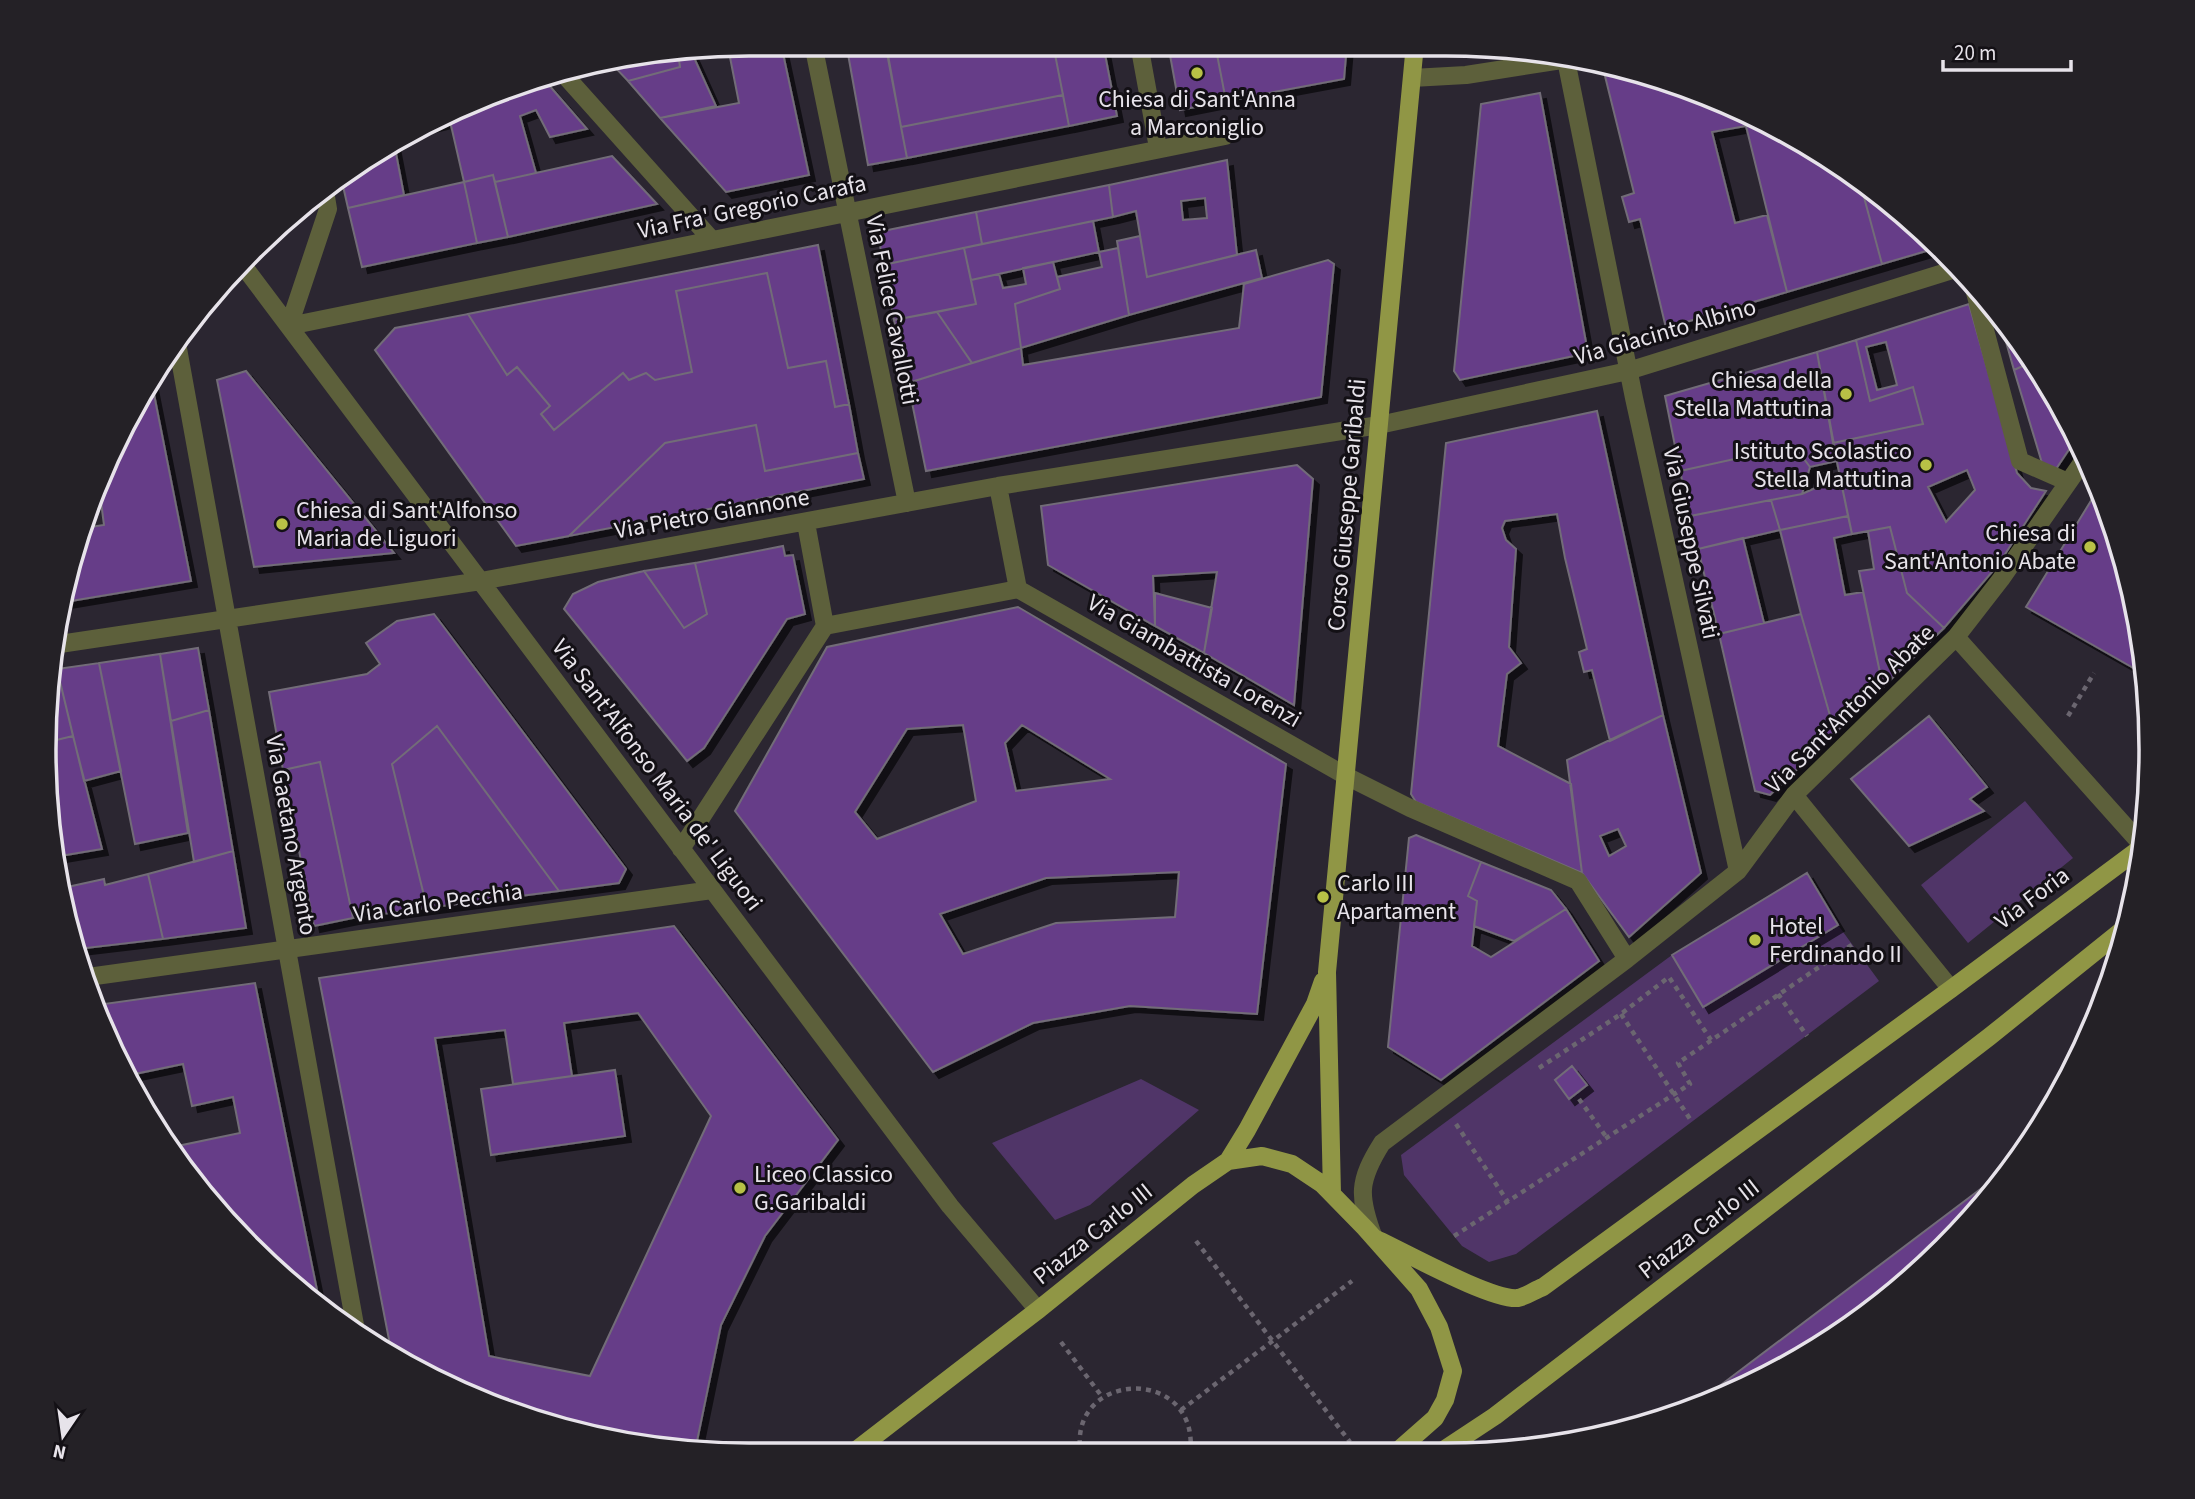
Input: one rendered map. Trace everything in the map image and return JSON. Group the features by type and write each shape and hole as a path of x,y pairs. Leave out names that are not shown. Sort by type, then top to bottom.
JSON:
{"main road":[{"name":"Corso Giuseppe Garibaldi","path":"1332,1194 1327,972 1414,56"},
{"name":"Via Foria","path":"1951,989 2131,854"},
{"name":"Piazza Carlo III","path":"1454,1443 1495,1416 1989,1037 2112,938"},
{"name":"Corso Giuseppe Garibaldi","path":"1228,1161 1308,1016 1327,972"},
{"name":"Piazza Carlo III","path":"1374,1238 1472,1285 1499,1296 1521,1298 1543,1287 1951,989"},
{"name":"Piazza Carlo III","path":"866,1443 1038,1310 1193,1185 1228,1161 1262,1156 1293,1164 1322,1184 1419,1289 1438,1327 1453,1371 1446,1400 1435,1418 1407,1443"}],"street":[{"name":"Via Felice Cavallotti","path":"816,56 907,503"},
{"path":"1141,56 1158,148"},
{"path":"1412,78 1466,75 1544,63"},
{"name":"Via Giuseppe Silvati","path":"1575,68 1628,371 1738,871"},
{"path":"569,80 712,240"},
{"name":"Via Fra' Gregorio Carafa","path":"289,326 1225,136"},
{"path":"289,326 328,209 326,199"},
{"name":"Via Sant'Alfonso Maria de' Liguori","path":"247,271 950,1206 1038,1310"},
{"name":"Via Giacinto Albino","path":"1379,425 1628,371 1948,272"},
{"path":"1979,306 2020,461 2068,482"},
{"name":"Via Gaetano Argento","path":"179,355 353,1318"},
{"name":"Via Pietro Giannone","path":"64,643 481,581 998,486 1379,425"},
{"name":"Via Sant'Antonio Abate","path":"1374,1238 1363,1208 1362,1184 1369,1164 1382,1143 1627,959 1738,871 1794,795 1956,637 2001,579 2078,467"},
{"path":"825,626 1018,589 998,486"},
{"path":"681,849 825,626 806,523"},
{"name":"Via Giambattista Lorenzi","path":"1018,589 1346,776 1410,808 1578,880 1627,959"},
{"path":"1956,637 2133,836"},
{"path":"1794,795 1951,989"},
{"name":"Via Carlo Pecchia","path":"95,976 712,890"}],"path":[{"path":"2051,743 2094,673"},
{"path":"1454,1236 1690,1084 1678,1063 1853,944"},
{"path":"1539,1068 1621,1014 1669,977 1711,1040"},
{"path":"1778,994 1807,1036"},
{"path":"1621,1014 1692,1122"},
{"path":"1578,1099 1607,1138"},
{"path":"1452,1117 1508,1202"},
{"path":"1196,1241 1350,1442"},
{"path":"1181,1410 1352,1281"},
{"path":"1061,1342 1103,1398"},
{"path":"1079,1443 1082,1426 1090,1410 1103,1398 1119,1389 1145,1389 1168,1398 1181,1410 1189,1426 1192,1443"}],"shaded area":[{"path":"2025,801 2073,858 1968,943 1921,885"},
{"path":"1838,925 1879,981 1516,1254 1489,1262 1462,1246 1404,1175 1401,1155 1672,955 1704,1007","holes":["1572,1066 1587,1085 1569,1098 1555,1080"]},
{"path":"1141,1079 1199,1110 1090,1205 1055,1220 992,1143"}],"building":[{"path":"730,56 784,56 809,175 726,192 660,118 739,103"},
{"path":"848,56 888,56 907,158 868,165"},
{"path":"888,56 1055,56 1063,95 901,127"},
{"path":"1055,56 1105,56 1117,116 1069,126"},
{"name":"Chiesa di Sant'Anna a Marconiglio","path":"1170,56 1217,56 1226,101 1180,110"},
{"path":"1217,56 1346,56 1344,79 1226,101"},
{"path":"694,58 716,106 660,118 628,81 680,67 679,60"},
{"path":"679,60 680,67 628,81 616,69"},
{"path":"1605,75 1668,93 1746,125 1712,132 1735,223 1767,215 1787,292 1666,328 1640,219 1629,222 1622,197 1634,193"},
{"path":"550,86 587,129 550,137 536,110 520,116 536,173 495,182 493,175 464,182 451,124 484,109"},
{"path":"1540,93 1588,353 1460,380 1454,371 1481,104"},
{"path":"1063,95 1069,126 907,158 901,127"},
{"path":"1746,126 1792,149 1864,196 1882,264 1787,292"},
{"path":"396,153 404,195 348,208 343,187"},
{"path":"612,156 657,204 508,237 495,182"},
{"path":"1227,160 1237,255 1147,277 1136,211 1113,217 1109,185","holes":["1205,198 1207,218 1183,220 1181,201"]},
{"path":"493,175 508,237 477,243 464,182"},
{"path":"464,182 477,243 362,267 348,208"},
{"path":"1109,185 1113,217 982,244 976,212"},
{"path":"1864,196 1927,251 1882,264"},
{"path":"976,212 982,244 883,265 878,232"},
{"path":"1093,221 1099,252 971,280 964,248"},
{"path":"1140,236 1147,277 1256,250 1262,278 1129,315 1117,241"},
{"path":"818,245 849,404 835,407 826,361 788,368 767,273 676,291 692,372 655,380 646,373 629,380 623,373 554,430 541,414 550,406 517,367 507,375 468,314"},
{"path":"964,248 976,304 894,320 883,265"},
{"path":"1118,248 1129,315 1021,348 1015,304 1060,289 1057,277 1102,267 1099,252"},
{"path":"1328,260 1334,264 1321,397 926,471 908,383 1021,348 1023,365 1239,328 1244,284"},
{"path":"1053,262 1060,289 1015,304 1021,348 972,363 937,312 976,304 971,280 999,274 1003,288 1026,284 1023,268"},
{"path":"767,273 788,368 826,361 835,407 849,404 858,453 765,471 756,425 665,443 569,536 516,546 375,350 395,328 468,314 507,375 517,367 550,406 541,414 554,430 623,373 629,380 646,373 655,380 692,372 676,291"},
{"name":"Istituto Scolastico Stella Mattutina","path":"1969,304 2017,473 2031,488 2046,491 1998,565 1944,628 1907,593 1890,527 1852,534 1833,443 1923,424 1913,387 1870,401 1856,340","holes":["1886,342 1897,385 1877,390 1866,347","1967,470 1975,490 1946,522 1928,487"]},
{"path":"937,312 972,363 908,383 894,320"},
{"name":"Chiesa della Stella Mattutina","path":"1856,340 1870,401 1913,387 1923,424 1833,443 1817,352"},
{"path":"2006,341 2023,366 2014,370"},
{"path":"1817,352 1837,461 1810,467 1794,446 1680,471 1665,396"},
{"path":"2023,366 2070,449 2056,469 2042,463 2014,370"},
{"path":"246,371 394,553 254,567 217,380"},
{"path":"154,395 191,581 72,601 93,527 104,525 101,505 109,484"},
{"path":"1597,411 1663,715 1610,741 1592,670 1584,672 1579,652 1587,649 1557,514 1505,521 1502,528 1506,540 1516,549 1509,647 1521,663 1507,674 1498,746 1571,784 1582,873 1416,802 1411,794 1446,443"},
{"path":"756,425 765,471 858,453 864,479 569,536 665,443"},
{"path":"1794,446 1810,467 1802,494 1690,516 1680,471"},
{"path":"1297,465 1313,479 1294,705 1204,653 1217,572 1153,576 1155,626 1048,565 1041,506"},
{"path":"1840,477 1848,516 1780,530 1771,500 1802,494"},
{"name":"Chiesa di Sant'Antonio Abate","path":"2092,499 2115,570 2126,614 2134,668 2026,607"},
{"path":"1771,500 1780,530 1698,549 1690,516"},
{"path":"1848,516 1852,534 1834,538 1845,595 1863,592 1883,687 1835,733 1780,530"},
{"path":"1890,527 1907,593 1944,628 1883,687 1859,571 1874,569 1868,531"},
{"path":"1743,538 1764,623 1719,634 1698,549"},
{"path":"783,546 785,556 793,555 805,614 787,619 704,748 687,761 564,609 573,594 598,582 644,571 684,628 707,614 695,563"},
{"path":"695,563 707,614 684,628 644,571"},
{"path":"1155,593 1212,608 1204,653 1155,626"},
{"path":"1018,607 1286,764 1257,1014 1130,1006 1033,1023 933,1072 735,811 827,647","holes":["963,725 976,801 877,839 855,812 907,729","1022,725 1110,779 1016,791 1005,743","1179,872 1175,917 1056,923 963,954 940,914 1046,878"]},
{"path":"434,614 626,869 619,883 559,891 437,726 392,764 427,908 353,918 320,762 283,770 269,692 367,674 380,664 366,643 397,621"},
{"path":"1801,614 1835,733 1770,795 1755,791 1719,634"},
{"path":"198,648 209,710 171,721 160,654"},
{"path":"160,654 188,833 135,844 99,663"},
{"path":"99,663 121,771 84,781 60,680 61,668"},
{"path":"60,680 73,736 56,740"},
{"path":"209,710 233,851 194,862 171,721"},
{"path":"1663,715 1701,873 1629,937 1582,873 1567,760","holes":["1618,829 1626,846 1609,856 1600,836"]},
{"path":"1929,716 1987,787 1970,799 1984,811 1909,846 1851,779"},
{"path":"437,726 559,891 427,908 392,764"},
{"path":"73,736 102,849 64,855 57,795 56,740"},
{"path":"320,762 353,918 314,926 283,770"},
{"path":"1416,835 1481,862 1468,896 1477,901 1472,946 1491,957 1566,909 1599,961 1441,1080 1388,1047 1409,838"},
{"path":"233,851 246,928 163,939 148,874"},
{"path":"1481,862 1551,890 1566,909 1514,941 1474,926 1477,901 1468,896"},
{"name":"Hotel Ferdinando II","path":"1807,873 1838,925 1703,1007 1672,955"},
{"path":"148,874 163,939 86,948 69,887 104,879 105,885"},
{"name":"Liceo Classico G.Garibaldi","path":"674,926 838,1140 765,1236 721,1325 697,1441 614,1430 527,1406 443,1371 389,1342 319,978","holes":["638,1013 711,1116 590,1376 489,1356 435,1038 505,1030 513,1084 572,1076 564,1023"]},
{"path":"255,983 317,1292 259,1240 228,1207 180,1145 240,1133 233,1097 192,1106 183,1064 137,1073 105,1004"},
{"path":"1572,1066 1587,1085 1569,1099 1555,1080"},
{"path":"615,1070 625,1136 491,1155 481,1089"},
{"path":"1984,1186 1936,1240 1868,1300 1792,1350 1719,1386"}],"place":[{"name":"Chiesa di Sant'Anna a Marconiglio","path":"1197,73"},
{"name":"Chiesa della Stella Mattutina","path":"1846,394"},
{"name":"Istituto Scolastico Stella Mattutina","path":"1926,465"},
{"name":"Chiesa di Sant'Alfonso Maria de Liguori","path":"282,524"},
{"name":"Chiesa di Sant'Antonio Abate","path":"2090,547"},
{"name":"Carlo III Apartament","path":"1323,897"},
{"name":"Hotel Ferdinando II","path":"1755,940"},
{"name":"Liceo Classico G.Garibaldi","path":"740,1188"}]}
